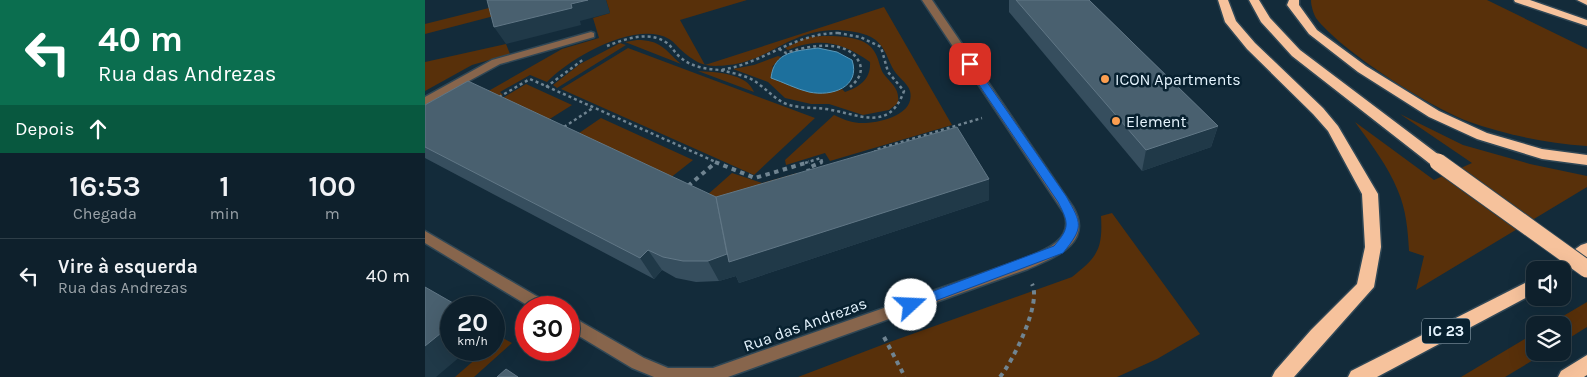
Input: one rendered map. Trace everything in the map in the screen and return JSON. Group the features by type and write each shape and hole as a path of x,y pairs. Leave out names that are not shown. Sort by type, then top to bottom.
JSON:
{"highway":[{"path":"1223,0 1231,22 1251,46 1318,111 1333,130 1370,194 1373,247 1365,288 1317,336 1282,377"},
{"path":"1254,0 1265,20 1296,53 1434,159 1587,268"},
{"path":"1294,0 1293,5 1313,32 1362,69 1434,114 1482,136 1542,154 1587,160"},
{"path":"1519,0 1586,24"},
{"path":"1535,0 1586,24"},
{"path":"1582,0 1587,2"},
{"path":"1571,261 1587,250"},
{"name":"IC 23","path":"1358,377 1526,290"},
{"path":"1568,377 1587,364"}],"street":[{"name":"Rua das Andrezas","path":"580,329 638,364 668,375 713,375 1059,250 1072,233 1073,218 927,0"},
{"path":"425,102 496,62 591,35"},
{"path":"425,236 525,296"}],"path":[{"path":"599,50 634,38 657,38 665,42 681,58 695,66 720,70 754,81 775,98 790,105 832,110 856,118 875,118 894,112 902,102 905,91 888,72 881,47 857,34 835,32 813,34 793,41 779,50 748,64 720,70"},
{"path":"779,50 785,53 798,48 828,47 843,49 854,55 860,63 862,72 858,81 850,87"},
{"path":"546,87 575,64 591,55"},
{"path":"495,99 529,79 755,178 821,158 823,162 808,168 810,175"},
{"path":"561,129 593,108"},
{"path":"882,154 877,156 875,150 1002,112"},
{"path":"685,188 716,162"},
{"path":"1000,377 1005,373 1017,348 1035,292 1023,264"},
{"path":"874,318 905,377"}],"shaded area":[{"path":"606,0 747,0 680,20 705,65 691,58 669,39 655,34 639,34 604,44 571,62 547,82 530,75 500,92 503,95 488,103 469,102 562,49 599,38 593,18 610,13"},
{"path":"1311,0 1487,0 1587,49 1587,146 1556,143 1511,134 1450,114 1409,91 1345,46 1316,18"},
{"path":"493,7 494,16 425,34 425,24"},
{"path":"884,7 952,125 830,161 825,153 786,165 785,160 834,115 852,122 866,123 893,117 907,107 910,100 909,88 894,70 882,46 871,37 859,33 838,30 821,31 806,34 756,58 743,62 720,66 706,65"},
{"path":"808,37 851,38 870,46 876,54 883,73 892,83 898,94 898,103 889,110 863,115 829,104 811,104 785,98 768,82 733,69 754,65 778,56 781,57 772,67 826,92 842,89 845,92 860,85 869,73 870,62 850,50 840,46 821,43 788,50 785,48"},
{"path":"645,40 662,46 681,64 625,42"},
{"path":"620,43 626,45 557,88 553,85 580,64"},
{"path":"506,44 510,54 472,65 425,91 425,62"},
{"path":"628,48 815,118 754,175 561,89"},
{"path":"698,71 738,77 745,81 754,92"},
{"path":"526,84 572,105 537,127 491,105"},
{"path":"1400,114 1463,145 1530,164 1587,176 1587,187 1416,290 1424,256 1409,251 1405,213 1401,198 1384,164 1355,122 1434,180 1472,163"},
{"path":"601,118 693,160 660,186 566,142"},
{"path":"732,173 762,183 797,173 807,194 697,204"},
{"path":"1112,213 1200,334 1157,359 1117,377 798,377 1072,277 1097,252 1101,237 1101,216"},
{"path":"1587,302 1587,327 1571,337 1571,316 1563,316"},
{"path":"1526,338 1526,361 1532,361 1505,377 1461,377"},
{"path":"505,339 512,343 505,349"},
{"path":"473,361 492,361 474,377 455,377"}],"water":[{"path":"818,48 837,52 852,60 854,69 852,77 843,88 827,93 809,92 771,78 773,69 781,57 794,52"}],"building":[{"path":"487,0 588,0 571,4 572,8 494,27"},
{"name":"ICON Apartments","path":"1016,0 1089,0 1218,126 1146,150"},
{"path":"468,81 716,197 727,254 708,261 683,261 663,257 648,250 640,258 425,147 425,105"},
{"path":"957,127 989,179 729,262 716,197"},
{"path":"425,287 441,296 440,334 425,346"},
{"path":"506,369 518,377 497,377"}],"place":[{"name":"ICON Apartments","path":"1105,79"},
{"name":"Element","path":"1116,121"}],"route":[{"path":"911,305 1059,250 1072,233 1073,218 1062,199 970,64"}]}
